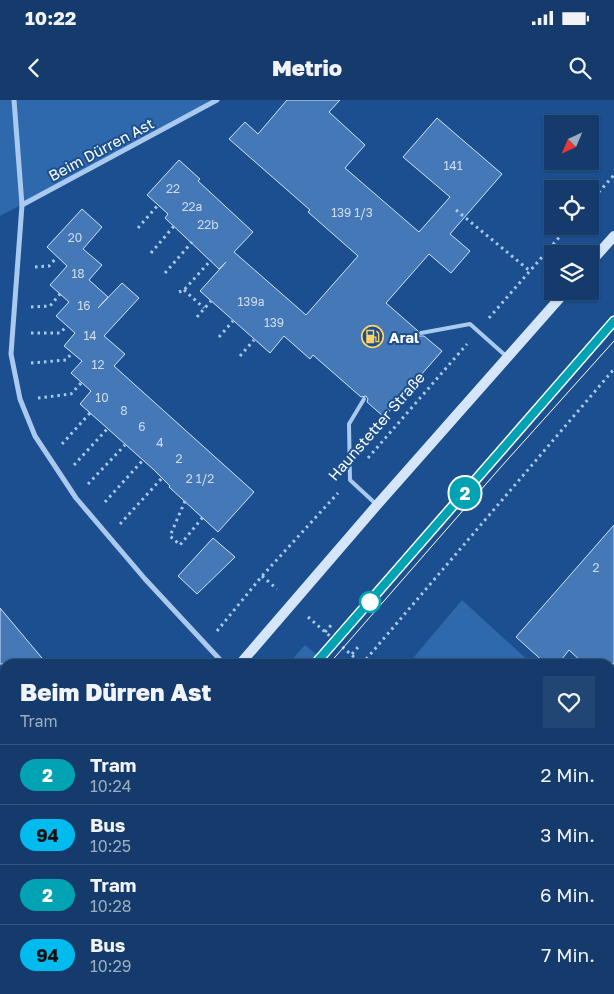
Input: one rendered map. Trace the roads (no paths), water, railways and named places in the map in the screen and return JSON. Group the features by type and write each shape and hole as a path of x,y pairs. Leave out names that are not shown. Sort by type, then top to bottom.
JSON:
{"main road":[{"path":"599,254 614,236"},
{"path":"244,659 292,602 558,300"}],"street":[{"path":"14,100 22,205 11,354 20,400 35,436 48,459 76,498 108,537 219,659"},
{"name":"Beim Dürren Ast","path":"22,205 217,100"}],"lane":[{"path":"421,333 470,324 507,358"},
{"path":"364,399 349,424 350,480 377,505"}],"tram line":[{"path":"319,659 614,321"},
{"name":"2","path":"319,659 614,321"},
{"path":"333,659 614,341"}],"place":[{"name":"Aral","path":"373,337"}]}
